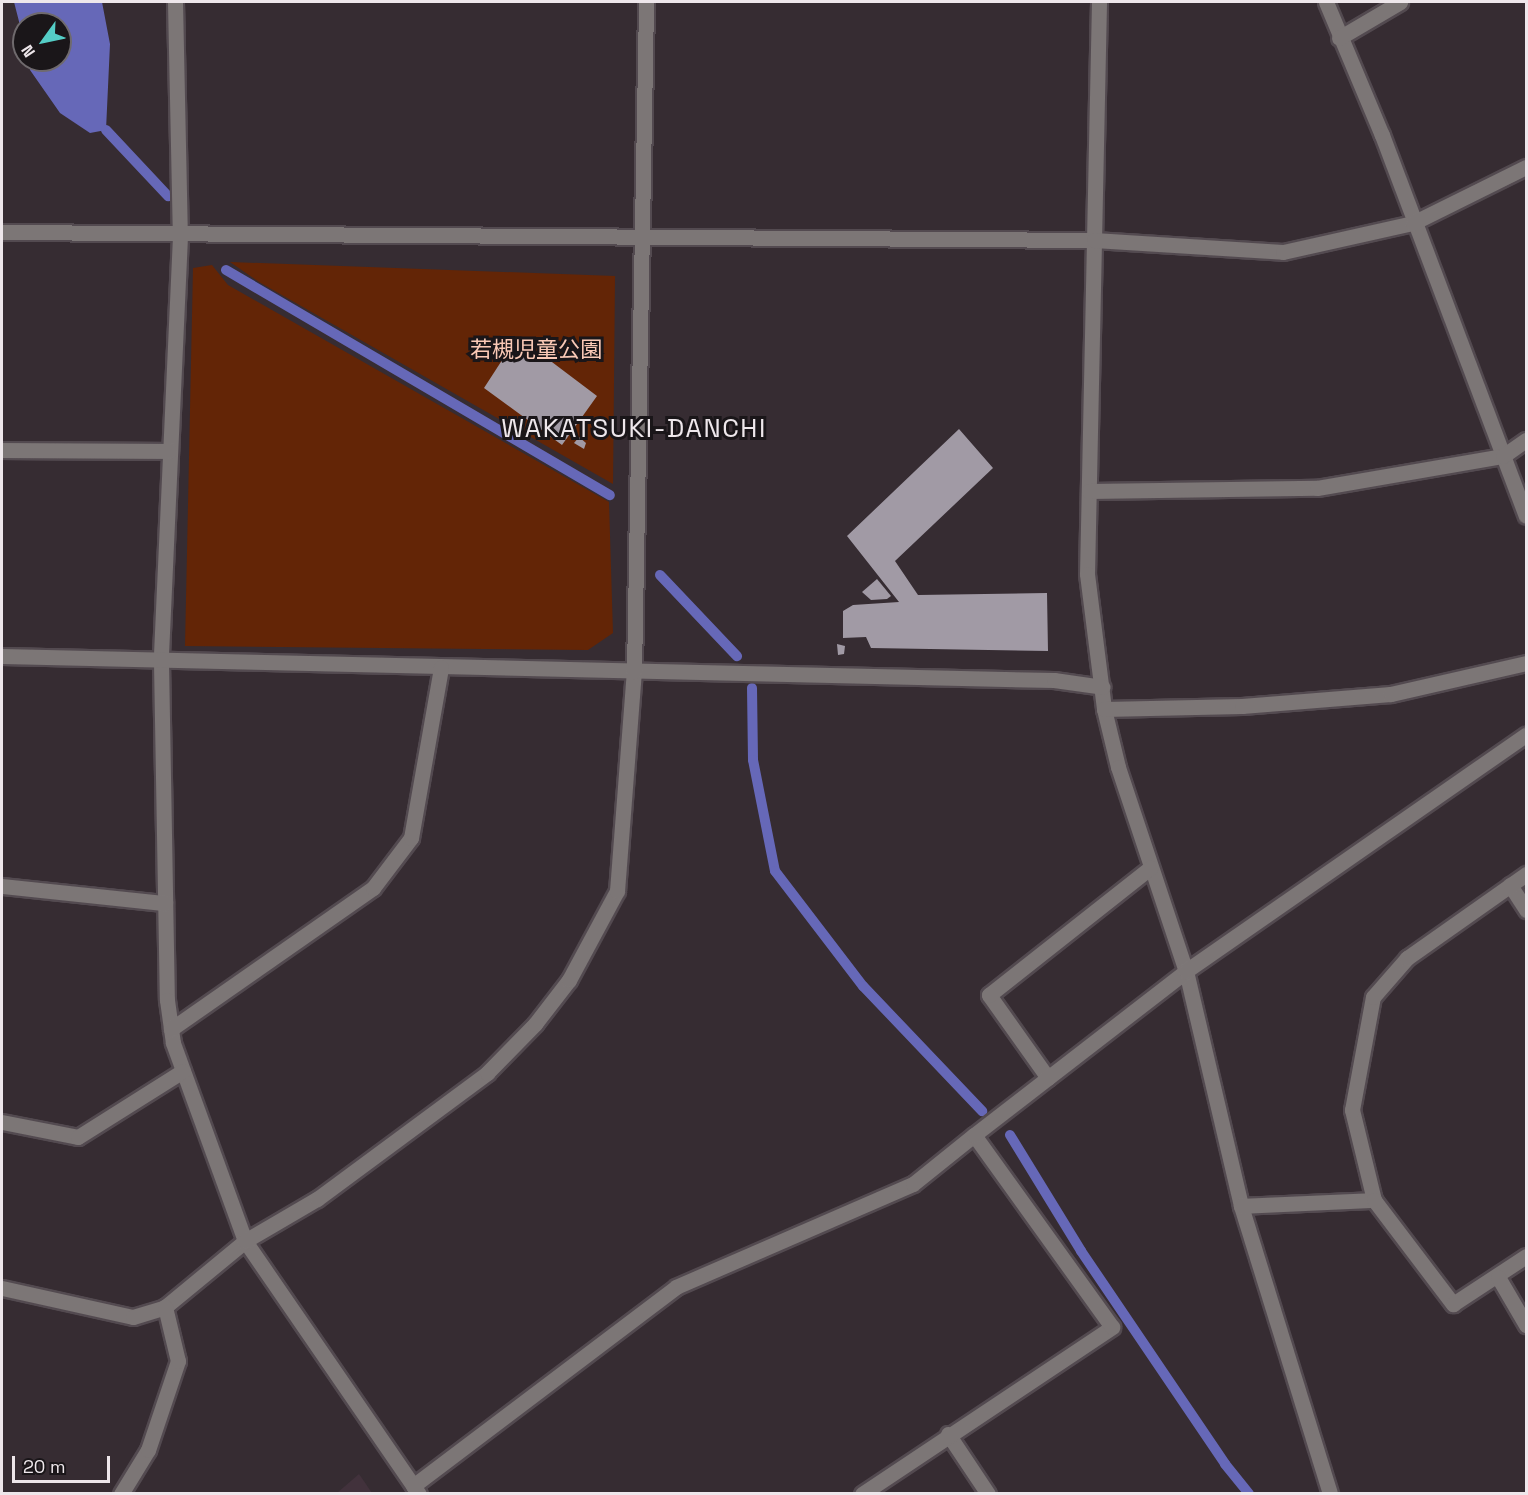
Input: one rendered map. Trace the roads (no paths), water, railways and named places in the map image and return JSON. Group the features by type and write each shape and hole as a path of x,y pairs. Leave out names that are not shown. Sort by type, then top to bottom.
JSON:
{"street":[{"path":"175,2 180,236 161,662 165,903 171,1029 183,1071 245,1241 416,1490 676,1287 914,1184 1186,971 1527,735"},
{"path":"2,1288 133,1317 165,1307 245,1241 335,1186 487,1073 535,1024 569,980 616,891 633,672 646,2"},
{"path":"1099,2 1087,574 1104,709 1118,767 1186,971 1241,1206 1329,1494"},
{"path":"1326,2 1339,38 1382,135 1413,223 1527,516"},
{"path":"1339,38 1400,2"},
{"path":"2,232 180,236 640,234 1094,240 1283,252 1413,223 1527,167"},
{"path":"1089,492 1317,489 1503,456 1527,440"},
{"path":"2,450 169,451"},
{"path":"2,656 161,662 1054,680 1102,687"},
{"path":"1104,709 1242,706 1391,694 1527,663"},
{"path":"171,1029 373,888 411,838 441,668"},
{"path":"1048,1078 989,995 1151,867"},
{"path":"1527,874 1407,958 1373,996 1352,1110 1374,1200 1453,1304 1527,1256"},
{"path":"1510,885 1527,910"},
{"path":"2,886 165,903"},
{"path":"2,1122 78,1137 183,1071"},
{"path":"862,1494 948,1434 1112,1327 974,1135"},
{"path":"1241,1206 1374,1200"},
{"path":"1497,1277 1527,1325"},
{"path":"121,1494 148,1450 178,1361 165,1307"},
{"path":"948,1434 988,1494"}],"waterway":[{"path":"106,130 168,196"},
{"path":"226,270 610,495"},
{"path":"660,575 737,656"},
{"path":"752,688 753,760 775,871 863,986 982,1111"},
{"path":"1010,1135 1081,1251 1225,1464 1249,1494"}],"district":[{"name":"WAKATSUKI-DANCHI","path":"634,429"}],"park label":[{"name":"若槻児童公園","path":"536,350"}]}
